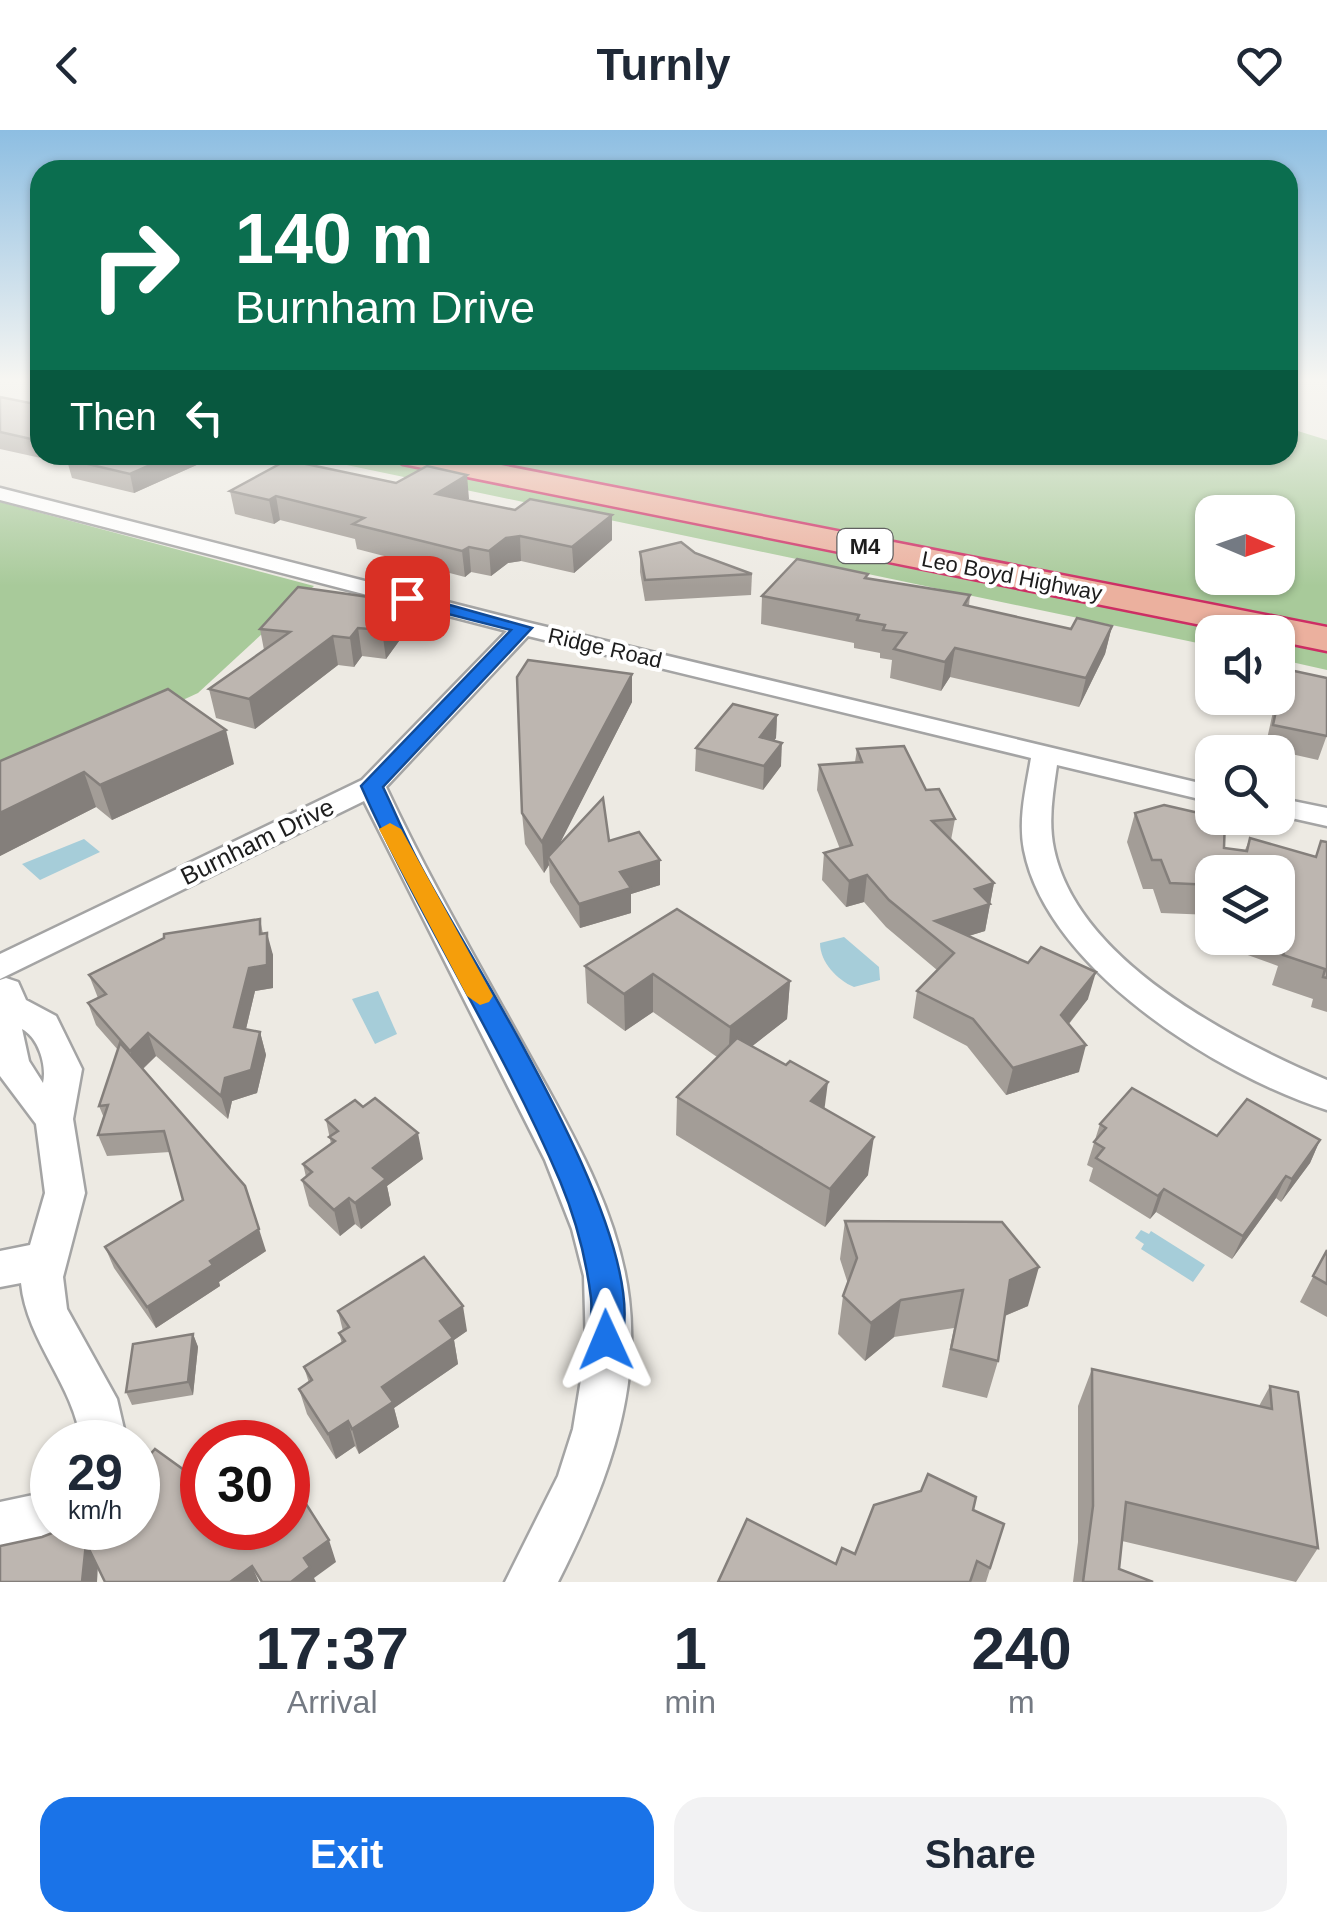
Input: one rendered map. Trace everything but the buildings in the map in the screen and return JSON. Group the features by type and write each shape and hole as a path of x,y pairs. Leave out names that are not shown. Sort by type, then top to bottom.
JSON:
{"highway":[{"name":"Leo Boyd Highway","path":"453,465 1327,638"}],"street":[{"name":"Ridge Road","path":"0,494 523,628 1195,790"},
{"name":"Burnham Drive","path":"0,968 372,786 523,628"},
{"path":"1045,756 1035,826 1040,858 1051,886 1092,946 1147,994 1219,1044 1327,1096"},
{"path":"372,786 415,878 517,1062 576,1182 596,1240 608,1302 605,1377 596,1432 578,1488 530,1582"},
{"path":"1295,810 1327,817"},
{"path":"6,992 44,1026 64,1069 54,1119 65,1192 43,1261 46,1312 102,1420"},
{"path":"6,992 7,1063 27,1092 54,1119"},
{"path":"7,1063 56,1047"},
{"path":"0,1269 43,1261"},
{"path":"0,1527 30,1521"}],"green space":[{"path":"1298,451 1327,451 1327,670 1295,663 1295,615 1195,615 1195,642 347,465 1298,465"},
{"path":"0,502 314,586 198,693 0,784"}],"water":[{"path":"84,839 100,852 40,880 22,864"},
{"path":"844,937 879,967 880,980 854,987 831,969 820,943"},
{"path":"378,991 397,1034 375,1044 352,999"},
{"path":"1141,1230 1149,1234 1151,1231 1205,1265 1193,1282 1141,1249 1144,1244 1135,1238"}],"slow traffic":[{"path":"390,829 480,996"}],"route":[{"path":"407,598 523,628 372,786 406,862 508,1046 576,1182 596,1240 608,1302 606,1340"}]}
